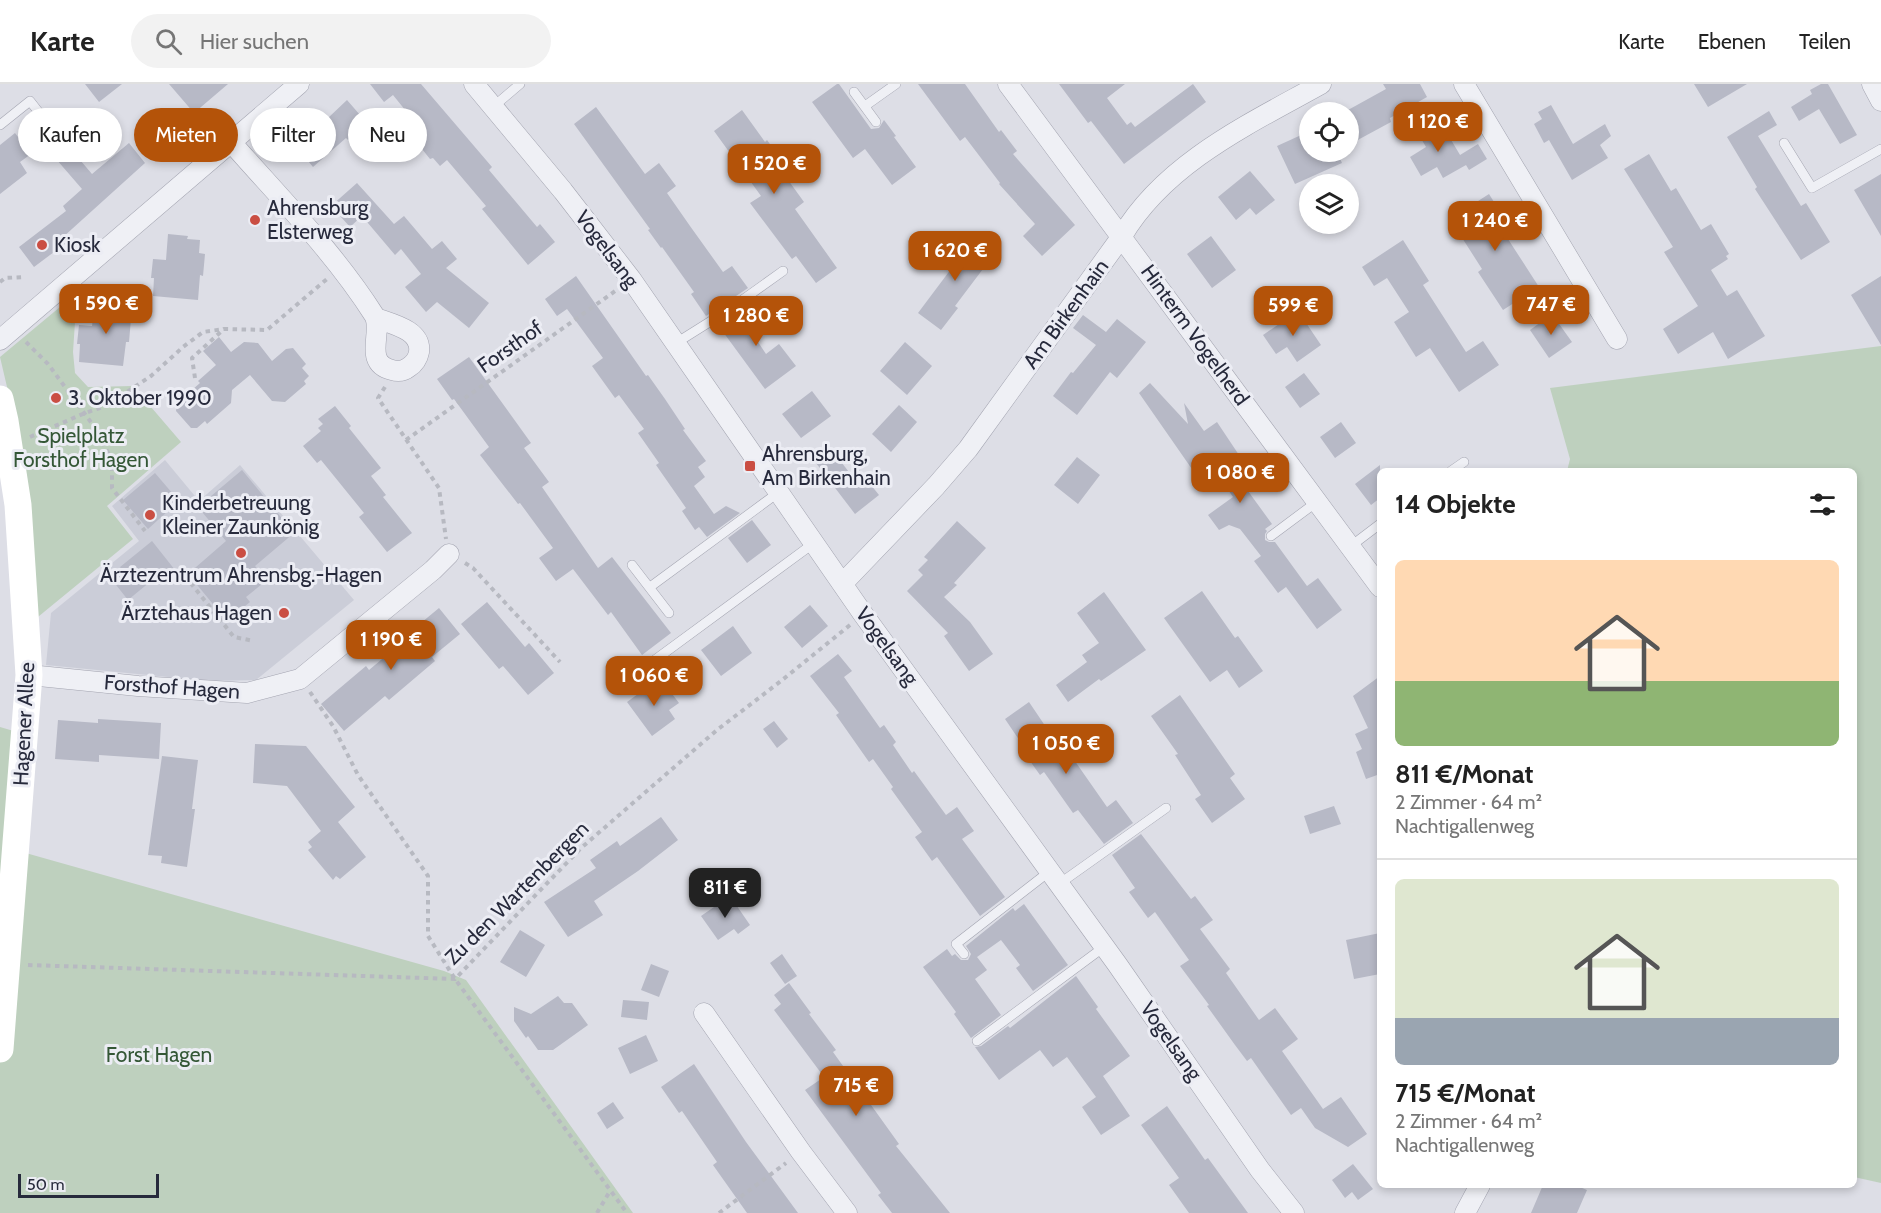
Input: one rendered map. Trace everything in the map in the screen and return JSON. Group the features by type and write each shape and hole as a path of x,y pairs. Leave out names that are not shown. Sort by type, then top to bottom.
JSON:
{"street":[{"path":"238,136 299,84"},
{"name":"Vogelsang","path":"474,84 563,190 631,279 863,614 1055,877 1260,1170 1294,1213"},
{"name":"Hinterm Vogelherd","path":"1008,84 1377,583"},
{"name":"Am Birkenhain","path":"843,583 936,486 968,448 1122,237 1135,215 1157,191 1207,150 1321,84"},
{"path":"1464,84 1617,339"},
{"path":"1872,84 1881,101"},
{"path":"238,150 339,268 376,318 408,331 417,340 419,352 415,362 407,369 396,371 381,365 375,354 376,318"},
{"path":"6,334 208,162"},
{"name":"Hagener Allee","path":"0,399 18,505 29,675 0,1049"},
{"name":"Forsthof Hagen","path":"29,675 138,686 247,693 300,679 415,585 449,554"},
{"path":"704,1013 801,1152 847,1213"},
{"path":"1465,1213 1478,1188"}],"lane":[{"path":"493,107 520,84"},
{"path":"865,106 896,84"},
{"path":"854,92 876,122"},
{"path":"21,108 30,101 35,108"},
{"path":"0,125 18,111"},
{"path":"1784,143 1812,188 1881,149"},
{"path":"676,343 727,312 783,271"},
{"path":"1455,468 1464,462"},
{"path":"650,587 779,492"},
{"path":"1271,536 1318,501"},
{"path":"1351,546 1377,526"},
{"path":"648,665 814,543"},
{"path":"632,565 669,613"},
{"path":"964,954 956,944 1055,877 1166,808"},
{"path":"977,1041 1104,947"}],"path":[{"path":"9,443 37,435 106,406 151,376 203,332 224,329 267,330 339,268"},
{"path":"0,282 5,278 24,277"},
{"name":"Forsthof","path":"406,440 631,279"},
{"path":"195,378 192,358 224,329"},
{"path":"6,334 48,364 85,413 112,460 112,488 145,531"},
{"path":"396,371 378,398 439,488 443,528 449,554 473,568 560,662"},
{"path":"185,576 234,637 254,641"},
{"name":"Zu den Wartenbergen","path":"6,965 455,979 580,849 717,730 863,614"},
{"path":"300,679 333,726 358,775 428,876 428,936 455,979 627,1213"},
{"path":"718,1213 791,1159"},
{"path":"597,1213 610,1191"}],"shaded area":[{"path":"165,460 199,501 240,465 354,600 256,680 209,681 46,665 51,613 139,541 112,506"}],"green space":[{"name":"Spielplatz Forsthof Hagen","path":"66,302 75,322 73,352 75,373 88,387 133,386 181,442 107,506 133,539 33,621 11,404 0,357"},
{"path":"1881,346 1881,1183 1857,1178 1857,468 1568,468 1570,459 1550,388"},
{"name":"Forst Hagen","path":"0,727 17,732 8,848 444,971 466,980 633,1213 0,1213"}],"building":[{"path":"85,84 122,84 99,102"},
{"path":"169,84 228,84 200,108 190,108"},
{"path":"370,84 421,84 492,167 489,170 537,227 540,224 555,242 528,265 482,209 486,206 447,160 440,166 427,155 427,108 404,108 393,95 384,102"},
{"path":"837,84 871,129 879,128 884,120 916,167 892,185 865,149 853,158 812,102"},
{"path":"918,84 965,84 999,132 1001,130 1017,151 1013,154 1075,225 1042,256 1023,236 1035,224 999,184 965,137 960,141"},
{"path":"1059,84 1125,84 1107,98 1127,125 1131,122 1135,127 1193,84 1206,102 1124,164 1091,121 1088,123"},
{"path":"1383,84 1420,84 1427,97 1390,118 1391,122 1359,139 1359,104 1386,89"},
{"path":"1694,84 1747,84 1708,107"},
{"path":"1821,84 1828,84 1857,135 1840,144 1819,109 1799,121 1791,107 1812,94 1810,90"},
{"path":"347,100 354,108 348,108 348,140 346,138 336,147 336,110"},
{"path":"1551,105 1573,144 1605,124 1611,136 1600,145 1608,158 1572,180 1549,140 1544,143 1534,124 1542,119 1538,112"},
{"path":"596,107 645,174 659,163 676,186 667,193 690,226 723,272 732,266 748,288 706,316 691,294 694,292 574,124"},
{"path":"742,110 783,162 778,166 804,202 795,209 837,268 816,283 796,256 792,259 750,203 761,196 714,131"},
{"path":"1769,111 1777,125 1758,136 1801,206 1806,203 1830,242 1801,260 1755,189 1757,187 1727,137"},
{"path":"1441,123 1466,165 1443,178 1437,167 1421,176 1410,157 1426,147 1419,135"},
{"path":"15,133 18,137 18,162 27,173 0,194 0,145"},
{"path":"1299,136 1299,162 1342,163 1317,174 1299,174 1299,182 1295,184 1277,146"},
{"path":"129,143 134,149 134,162 145,163 62,238 66,243 34,267 19,247 66,211 63,206 82,189 59,162 82,162 92,174 106,162 122,162 122,149"},
{"path":"1478,144 1487,159 1469,170 1460,155"},
{"path":"1649,154 1671,191 1676,188 1701,230 1711,224 1729,254 1726,256 1728,259 1711,270 1727,296 1737,290 1765,336 1728,359 1713,332 1678,354 1663,329 1698,306 1664,252 1673,247 1624,169"},
{"path":"309,162 319,162 313,167"},
{"path":"1250,171 1275,200 1256,215 1250,208 1236,220 1218,197"},
{"path":"1881,174 1881,236 1854,190"},
{"path":"357,183 394,224 404,216 432,249 442,241 457,259 446,268 489,303 469,328 437,302 426,312 405,287 421,274 401,249 395,255 362,216 350,227 331,206"},
{"path":"1489,194 1514,234 1508,239 1539,287 1503,310 1478,272 1482,269 1450,219"},
{"path":"168,234 200,240 199,253 205,254 198,300 153,296 154,278 151,278 153,259 166,260"},
{"path":"965,236 992,257 955,306 958,308 941,330 918,313 951,269 944,264"},
{"path":"1211,236 1236,270 1212,288 1187,254"},
{"path":"1403,240 1429,281 1423,285 1466,352 1483,341 1499,365 1459,392 1430,348 1416,357 1394,322 1409,312 1387,278 1374,286 1362,267"},
{"path":"576,276 646,376 648,375 665,399 685,429 683,430 706,461 698,467 705,477 694,486 714,514 726,506 740,513 707,537 699,527 695,530 682,511 686,508 656,465 659,463 638,433 644,429 619,395 615,398 592,366 603,358 567,309 557,316 545,299"},
{"path":"1881,276 1881,345 1851,295"},
{"path":"95,300 132,307 129,342 126,342 123,366 79,362 80,344 77,344 79,325 92,326"},
{"path":"750,303 763,321 750,330 766,354 779,344 796,366 765,389 718,325"},
{"path":"1298,311 1321,345 1297,362 1287,347 1276,354 1263,335"},
{"path":"1552,314 1572,342 1549,358 1530,330"},
{"path":"1083,315 1106,332 1117,319 1146,342 1117,378 1110,372 1077,415 1053,396 1096,345 1073,328"},
{"path":"219,337 231,352 244,342 258,343 272,361 286,349 293,348 306,364 302,368 309,376 304,381 306,384 285,402 272,401 250,375 232,390 231,403 207,424 205,421 197,428 191,428 176,411 177,403 216,365 203,351"},
{"path":"905,342 932,366 907,395 880,371"},
{"path":"469,357 531,443 524,448 549,482 542,487 598,568 612,557 671,633 642,655 611,612 608,615 573,569 556,581 539,558 553,548 520,503 518,504 480,455 489,447 437,379"},
{"path":"1304,373 1320,394 1300,408 1285,387"},
{"path":"1150,383 1188,424 1184,403 1204,431 1217,422 1243,461 1232,469 1272,524 1265,529 1267,531 1265,540 1275,542 1307,586 1318,578 1342,610 1317,629 1286,587 1278,593 1254,561 1261,556 1240,529 1229,525 1219,530 1208,515 1233,497 1209,462 1194,472 1139,393"},
{"path":"812,391 831,416 801,438 782,414"},
{"path":"899,405 917,422 891,452 872,434"},
{"path":"335,406 351,426 349,428 381,468 371,476 386,495 383,497 412,533 387,552 359,517 364,513 321,460 317,463 303,446 321,431 318,428 323,424 318,419"},
{"path":"1341,422 1356,443 1335,458 1320,437"},
{"path":"832,450 852,476 859,470 879,495 855,514 816,463"},
{"path":"1077,457 1100,475 1078,504 1054,485"},
{"path":"1380,465 1380,468 1377,468 1377,500 1371,505 1355,484"},
{"name":"Ärztezentrum Ahrensbg.-Hagen","path":"242,470 294,533 255,566 267,580 246,597 250,602 227,621 188,574 226,541 198,507"},
{"path":"155,473 179,501 148,529 123,500"},
{"path":"752,520 771,545 747,563 728,538"},
{"path":"957,521 986,548 954,583 957,585 944,597 970,622 993,654 969,671 944,636 948,633 907,591 923,575 918,570 928,560 924,557"},
{"path":"152,541 175,570 160,582 156,577 128,600 109,576"},
{"path":"1202,591 1235,638 1238,636 1263,671 1239,688 1227,670 1210,682 1164,618"},
{"path":"1104,592 1146,650 1101,681 1099,679 1068,702 1056,685 1087,662 1082,655 1099,643 1077,613"},
{"path":"487,602 525,647 529,643 554,673 528,695 503,666 499,669 461,624"},
{"path":"810,605 828,626 802,648 784,627"},
{"path":"439,608 460,634 432,657 435,661 389,700 385,696 344,731 321,704 366,666 369,670"},
{"path":"733,626 752,653 721,676 701,650"},
{"path":"838,654 852,671 844,677 880,728 884,725 896,742 893,745 912,773 914,771 946,815 957,807 974,831 962,839 1005,897 980,916 937,857 932,861 915,837 922,832 891,789 893,787 873,759 869,762 836,715 839,713 810,676"},
{"path":"660,678 679,703 669,710 675,719 652,736 627,702"},
{"path":"1377,678 1377,775 1366,779 1356,752 1362,749 1355,734 1368,728 1353,696"},
{"path":"1180,695 1235,774 1230,778 1245,799 1212,823 1195,799 1201,795 1175,755 1178,754 1151,716"},
{"path":"1029,702 1052,736 1056,734 1107,807 1116,800 1133,823 1104,844 1078,810 1073,813 1044,772 1040,775 1005,719"},
{"path":"98,719 161,723 159,759 99,755 99,762 55,759 58,720 98,723"},
{"path":"774,721 788,739 777,748 763,729"},
{"path":"255,744 306,746 355,807 338,822 366,857 340,879 336,876 333,880 308,850 312,847 308,842 321,831 287,786 253,783"},
{"path":"162,756 198,760 192,809 195,809 187,867 161,863 162,856 148,855"},
{"path":"1334,806 1341,824 1310,834 1304,816"},
{"path":"661,817 678,840 594,901 603,915 568,937 544,902 596,868 590,860 617,841 620,846"},
{"path":"1141,834 1191,899 1195,896 1213,920 1200,929 1230,969 1226,973 1259,1020 1275,1008 1298,1039 1282,1051 1323,1109 1341,1097 1367,1134 1348,1147 1315,1128 1301,1108 1291,1115 1251,1058 1247,1061 1180,966 1189,960 1155,912 1148,918 1129,892 1135,888 1112,855"},
{"path":"730,896 750,925 738,934 734,929 718,940 701,916"},
{"path":"1024,904 1068,965 1033,991 1016,968 1020,965 1001,940 977,957 987,970 975,979 1001,1015 971,1038 954,1014 956,1012 923,967 947,949 952,956 955,954 961,960 968,960 971,954 966,946 1013,908 1015,911"},
{"path":"520,930 545,945 526,977 500,962"},
{"path":"1377,934 1377,975 1354,979 1346,940"},
{"path":"782,954 797,976 785,984 770,963"},
{"path":"651,964 669,971 659,997 641,990"},
{"path":"1076,976 1098,1007 1096,1009 1130,1056 1103,1076 1130,1116 1101,1135 1082,1107 1096,1097 1067,1057 1053,1067 1040,1050 999,1080 975,1047 981,1046 1008,1026 1010,1028"},
{"path":"789,983 836,1050 833,1052 899,1144 896,1146 950,1213 892,1213 878,1195 881,1193 805,1090 824,1077 774,1010 781,1004 774,995"},
{"path":"558,996 564,1003 572,1003 588,1025 553,1050 538,1050 514,1021 514,1007 531,1014"},
{"path":"623,1000 649,1002 647,1020 621,1017"},
{"path":"646,1035 658,1061 630,1074 618,1048"},
{"path":"694,1064 746,1142 798,1213 747,1213 713,1165 717,1162 682,1111 679,1113 661,1087"},
{"path":"613,1102 624,1118 607,1129 597,1113"},
{"path":"1167,1106 1205,1160 1208,1158 1248,1213 1189,1213 1169,1185 1179,1178 1141,1125"},
{"path":"1353,1164 1373,1189 1358,1200 1352,1192 1345,1198 1332,1180"},
{"path":"1542,1188 1587,1190 1577,1213 1531,1213"}],"place":[{"name":"Ahrensburg Elsterweg","path":"255,220"},
{"name":"Kiosk","path":"42,245"},
{"name":"3. Oktober 1990","path":"56,398"},
{"name":"Ahrensburg, Am Birkenhain","path":"750,466"},
{"name":"Kinderbetreuung Kleiner Zaunkönig","path":"150,515"},
{"name":"Ärztezentrum Ahrensbg.-Hagen","path":"241,553"},
{"name":"Ärztehaus Hagen","path":"284,613"}]}
